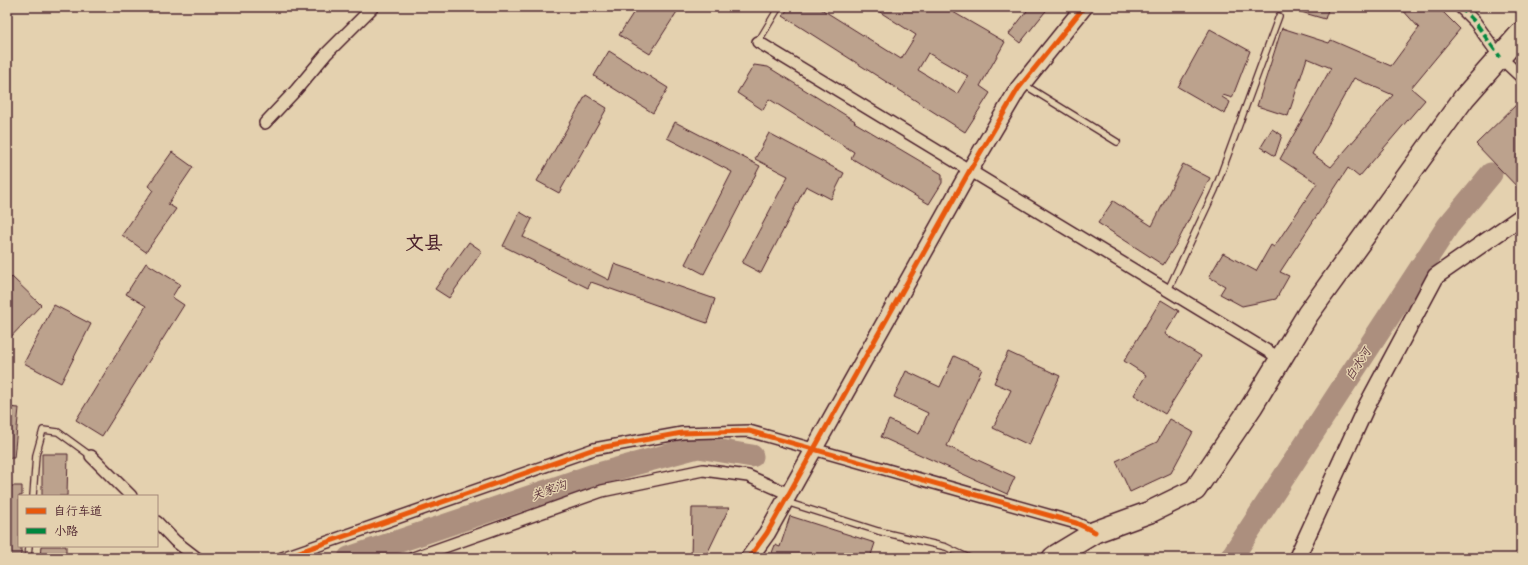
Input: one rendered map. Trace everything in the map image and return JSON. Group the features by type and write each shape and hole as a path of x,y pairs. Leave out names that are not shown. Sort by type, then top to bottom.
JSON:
{"highway":[{"path":"1053,558 1095,532 1150,512 1195,490 1252,406 1308,314 1464,98 1521,33"}],"street":[{"path":"265,123 296,90 327,53 374,7"},
{"path":"749,558 767,533 815,449 970,170 1023,84 1084,7"},
{"path":"1460,7 1475,22 1500,57 1521,77"},
{"path":"758,42 1281,358"},
{"path":"1297,558 1366,407 1436,276 1521,217"},
{"path":"282,558 594,449 682,433 750,431 1076,523 1095,532"},
{"path":"92,456 130,495"},
{"path":"413,558 602,491 703,470 748,476 787,498"},
{"path":"158,523 175,541 198,558"}],"lane":[{"path":"758,42 778,7"},
{"path":"1168,290 1215,190 1279,16"},
{"path":"1023,84 1117,142"},
{"path":"33,495 36,455 44,430 58,432 92,456"},
{"path":"787,498 878,531 946,547 969,558"},
{"path":"28,558 29,547"}],"building":[{"path":"637,7 680,7 650,54 619,35"},
{"path":"789,7 818,7 901,59 916,35 872,7 957,7 953,12 1005,42 980,86 990,93 965,132 783,16","holes":["928,53 968,76 957,94 918,70"]},
{"path":"1030,7 1049,7 1020,43 1009,34"},
{"path":"1295,7 1329,7 1325,19 1294,10"},
{"path":"1400,7 1438,7 1460,29 1411,88 1425,100 1359,177 1348,168 1280,272 1289,276 1276,299 1242,306 1220,294 1225,286 1209,277 1223,253 1256,271 1271,245 1274,247 1317,183 1280,159 1331,68 1307,58 1288,116 1257,106 1282,28 1329,43 1331,40 1391,66 1419,28","holes":["1354,78 1393,95 1331,167 1312,154"]},
{"path":"1210,29 1250,51 1232,98 1223,95 1222,97 1230,102 1225,114 1178,87"},
{"path":"609,51 668,88 653,113 594,76"},
{"path":"754,65 768,67 855,121 854,122 942,174 942,183 929,204 851,158 854,152 769,99 763,110 737,93"},
{"path":"586,95 607,108 559,193 537,181"},
{"path":"1521,100 1521,191 1476,144"},
{"path":"675,122 760,166 704,274 685,264 732,172 667,138"},
{"path":"1272,129 1282,135 1275,156 1261,147"},
{"path":"769,133 844,173 831,199 806,186 761,273 742,263 788,176 755,159"},
{"path":"172,152 193,167 168,204 176,209 146,252 122,235 153,190 148,186"},
{"path":"1183,164 1210,178 1177,243 1163,265 1098,223 1113,201 1152,226"},
{"path":"520,212 532,219 523,237 609,280 614,264 715,299 707,323 591,282 588,288 503,246"},
{"path":"469,242 482,251 449,298 435,289"},
{"path":"146,263 180,284 172,297 184,305 102,436 76,420 146,306 126,294"},
{"path":"12,277 41,305 7,341 7,282"},
{"path":"1161,300 1179,311 1165,334 1201,356 1165,414 1134,395 1146,375 1124,361"},
{"path":"54,305 91,324 61,383 24,363"},
{"path":"1008,352 1060,376 1029,445 993,428 1011,390 994,383"},
{"path":"954,356 982,369 947,446 1015,477 1007,494 881,437 889,420 919,434 928,413 894,397 906,371 940,387"},
{"path":"7,407 19,408 14,458 7,458"},
{"path":"1170,419 1193,432 1171,473 1130,492 1116,461 1157,442"},
{"path":"42,454 68,454 67,495 42,495"},
{"path":"7,486 22,486 22,495 18,495 18,547 21,547 21,558 7,558"},
{"path":"692,508 729,508 705,558 691,558"},
{"path":"790,516 875,543 870,558 860,558 850,555 850,558 770,558 775,545 780,547"},
{"path":"41,547 66,547 66,558 40,557"}],"waterway":[{"name":"白水河","path":"1231,558 1448,226 1491,174"},
{"name":"关家沟","path":"349,558 594,475 698,447 752,456"}],"marked path":[{"path":"1460,7 1475,22 1500,57"}],"cycle path":[{"path":"749,558 767,533 970,170 1018,89 1084,7"},
{"path":"282,558 594,449 682,433 749,431 1076,523 1095,532"}],"district":[{"name":"文县","path":"424,242"}]}
